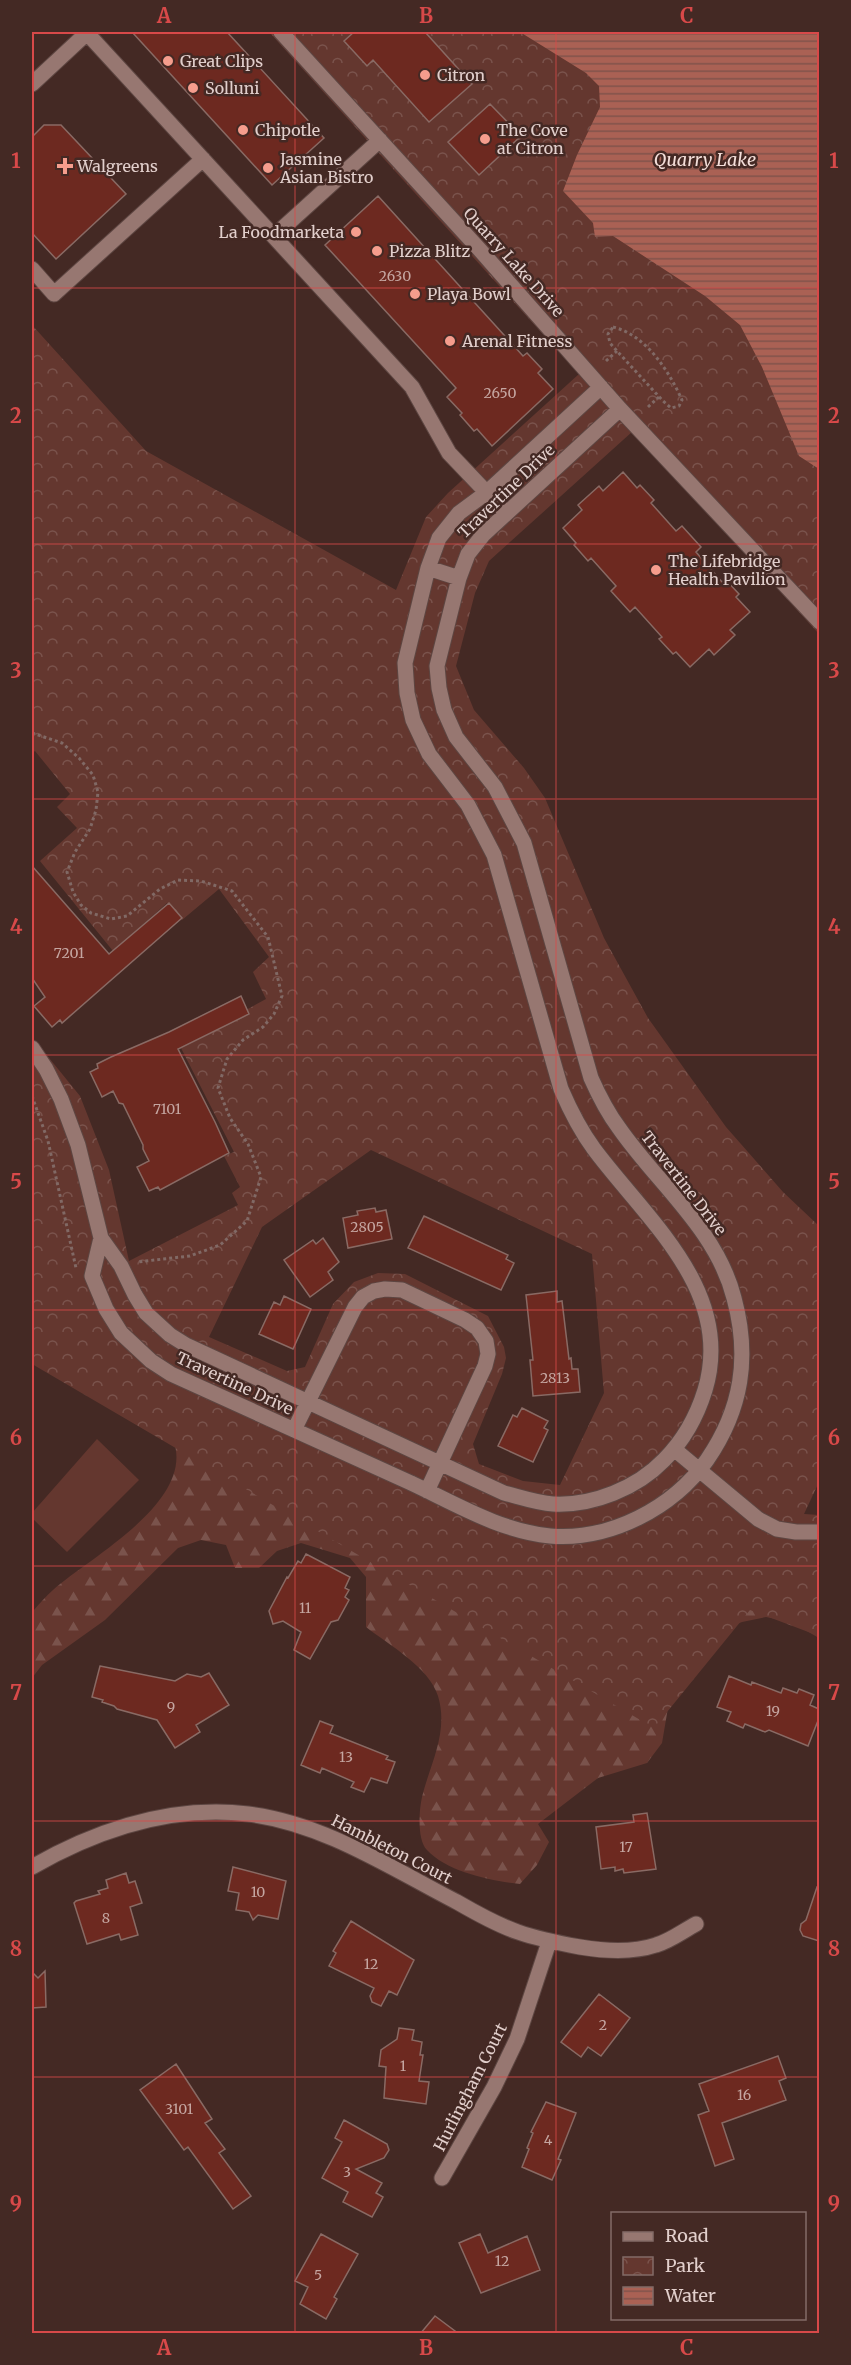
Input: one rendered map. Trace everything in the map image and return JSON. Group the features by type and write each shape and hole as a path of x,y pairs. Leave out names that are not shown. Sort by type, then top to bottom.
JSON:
{"street":[{"path":"32,84 87,32 412,387 449,453 506,513"},
{"name":"Quarry Lake Drive","path":"281,32 620,409 819,622"},
{"path":"274,236 380,140"},
{"path":"32,269 54,294 203,159"},
{"name":"Travertine Drive","path":"32,1048 61,1099 78,1145 101,1238 122,1266 146,1313 186,1346 504,1493 554,1504 602,1497 622,1490 655,1469 674,1449 690,1428 702,1400 709,1375 711,1355 703,1305 694,1282 677,1252 593,1148 574,1119 561,1089 494,855 468,805 429,754 413,720 407,693 405,663 428,568 439,538 459,513 486,493 601,387"},
{"name":"Travertine Drive","path":"101,1238 92,1276 106,1309 121,1333 151,1360 171,1374 493,1523 552,1536 611,1529 636,1519 676,1494 699,1470 718,1444 741,1382 744,1356 734,1296 724,1268 704,1234 619,1129 603,1103 591,1078 524,843 495,787 456,737 444,710 439,688 438,666 459,578 468,554 483,535 506,513 620,409"},
{"path":"428,568 459,578"},
{"path":"294,1430 355,1307 363,1297 385,1289 402,1290 477,1328 486,1341 488,1354 485,1366 427,1491"},
{"path":"674,1449 758,1519 777,1529 819,1532"},
{"name":"Hambleton Court","path":"32,1867 69,1846 112,1829 154,1818 249,1814 284,1821 318,1832 358,1850 478,1914 516,1931 549,1942 596,1949 628,1950 657,1945 696,1924"},
{"name":"Hurlingham Court","path":"442,2178 494,2087 518,2039 549,1942"}],"path":[{"path":"613,327 625,330 652,353 672,379 682,400 679,406 671,408 659,397 610,343 608,334 613,327"},
{"path":"606,361 617,351"},
{"path":"648,407 659,397"},
{"path":"32,733 62,743 79,758 93,775 96,784 98,792 96,810 90,829 75,852 67,872 73,892 81,905 91,913 111,919 127,916 160,889 178,880 201,881 232,891 268,937 282,996 274,1014 262,1027 243,1040 227,1059 218,1088 230,1118 248,1144 261,1177 247,1221 220,1245 190,1256 158,1258 122,1266"},
{"path":"32,1096 48,1141 76,1271 84,1279 92,1276"}],"green space":[{"path":"269,32 819,32 819,634 633,431 489,561 475,593 456,666 474,710 524,768 545,798 604,938 648,1018 726,1127 783,1192 819,1226 819,1482 804,1514 819,1515 819,1636 750,1610 654,1728 32,1364 32,1037 80,1096 109,1170 129,1261 238,1205 232,1193 240,1187 224,1156 234,1152 180,1046 266,999 253,972 269,957 219,889 182,920 167,903 113,951 40,861 77,828 57,807 70,794 35,751 32,753 32,325 146,451 396,590 426,517 448,493 579,374","holes":["371,1150 592,1254 604,1393 560,1485 523,1481 479,1464 473,1444 502,1374 506,1358 504,1347 488,1316 405,1274 378,1273 354,1282 333,1304 305,1367 287,1371 209,1337 262,1227"]},
{"path":"137,1381 819,1561 819,1638 791,1622 766,1617 742,1622 717,1632 671,1690 662,1743 647,1763 598,1778 538,1824 549,1842 537,1865 520,1884 496,1881 458,1870 436,1858 427,1850 420,1833 422,1797 440,1735 441,1709 438,1696 433,1685 417,1666 366,1627 366,1577 350,1558 301,1543 277,1551 259,1568 235,1568 226,1545 201,1540 178,1548 105,1620 42,1665 32,1678 32,1613 34,1610 53,1590 136,1525 155,1505 170,1484 176,1462 173,1439"},
{"path":"97,1439 139,1480 67,1552 32,1518 32,1513"}],"water":[{"name":"Quarry Lake","path":"520,32 819,32 819,469 799,456 762,367 740,325 705,296 613,236 595,237 593,223 563,191 600,107 599,86 586,73"}],"building":[{"path":"132,32 227,32 324,138 272,185"},
{"name":"Citron","path":"354,32 425,32 472,84 429,122 373,60 367,66 344,41"},
{"name":"The Cove at Citron","path":"490,104 521,136 479,175 448,142"},
{"name":"Walgreens","path":"44,125 61,125 126,194 56,259 32,233 32,137"},
{"path":"378,196 523,356 527,353 542,369 538,373 553,389 492,446 477,429 474,431 447,397 456,388 325,245"},
{"name":"The Lifebridge Health Pavilion","path":"623,472 637,488 640,485 654,500 651,503 676,531 682,526 701,547 696,552 722,582 725,579 739,594 736,597 750,612 730,630 735,635 714,655 709,649 690,667 659,639 662,637 635,607 630,612 611,591 616,586 591,558 588,561 563,528 582,510 578,505 599,486 603,491"},
{"path":"32,866 109,954 169,903 182,918 62,1023 60,1020 52,1027 34,1006 45,997 32,978"},
{"path":"241,996 249,1014 178,1049 229,1153 160,1190 158,1187 149,1191 137,1167 149,1161 123,1104 119,1103 113,1091 102,1097 90,1072 98,1068 97,1064 169,1032"},
{"path":"375,1208 376,1212 386,1210 392,1239 348,1248 343,1218 358,1215 357,1211"},
{"path":"424,1216 508,1255 506,1259 514,1263 501,1290 408,1248"},
{"path":"323,1238 339,1262 328,1272 333,1280 310,1297 284,1260 313,1240 316,1244"},
{"path":"557,1291 557,1302 562,1301 569,1359 571,1358 572,1369 578,1369 580,1392 533,1396 530,1360 533,1360 526,1295"},
{"path":"284,1296 311,1309 293,1349 259,1334 274,1302 280,1305"},
{"path":"522,1408 548,1421 544,1428 548,1430 533,1462 498,1446 513,1415 517,1417"},
{"path":"306,1554 350,1577 345,1588 349,1590 345,1597 349,1600 338,1620 331,1622 310,1659 294,1650 301,1632 283,1621 273,1624 269,1611 287,1577 298,1561 301,1563"},
{"path":"100,1666 175,1681 187,1674 201,1677 209,1673 229,1705 196,1725 200,1732 175,1748 157,1720 117,1709 102,1702 103,1700 92,1697"},
{"path":"729,1676 781,1693 783,1688 797,1693 799,1689 814,1695 810,1705 819,1709 819,1718 808,1746 769,1730 765,1732 745,1724 743,1728 727,1721 731,1712 717,1707"},
{"path":"320,1721 333,1726 330,1733 388,1756 386,1759 395,1762 387,1783 371,1778 364,1792 351,1787 354,1782 322,1768 320,1773 301,1765"},
{"path":"647,1813 656,1869 624,1873 623,1869 615,1871 615,1867 601,1869 596,1827 634,1822 633,1815"},
{"path":"233,1867 286,1881 278,1919 258,1915 253,1920 249,1912 236,1910 239,1893 228,1891"},
{"path":"126,1873 129,1883 135,1881 142,1903 130,1907 138,1935 121,1940 119,1934 87,1944 74,1903 100,1894 98,1891 108,1888 106,1880"},
{"path":"817,1887 819,1888 819,1941 803,1936 800,1930 801,1924 806,1920"},
{"path":"351,1921 414,1960 397,1995 389,1991 381,2006 372,2002 370,1996 374,1988 329,1966 336,1953 333,1951"},
{"path":"45,1971 46,2007 32,2008 32,1972 38,1978"},
{"path":"599,1994 630,2018 601,2056 588,2047 581,2057 561,2042"},
{"path":"399,2028 414,2030 412,2040 422,2042 420,2055 423,2055 419,2081 429,2082 426,2104 384,2098 386,2067 379,2066 381,2050 397,2039"},
{"path":"778,2056 786,2078 779,2081 786,2100 722,2123 734,2159 715,2166 698,2115 709,2111 699,2084"},
{"path":"176,2064 212,2119 205,2123 225,2149 219,2153 251,2196 233,2209 188,2147 184,2150 140,2090"},
{"path":"546,2102 576,2113 552,2180 522,2167 529,2149 527,2148 533,2133 531,2132"},
{"path":"344,2120 387,2144 389,2150 384,2158 356,2169 382,2183 376,2193 383,2197 372,2217 343,2202 348,2192 322,2178 342,2142 335,2138"},
{"path":"321,2234 358,2254 334,2297 337,2299 326,2319 300,2304 308,2287 295,2281"},
{"path":"480,2234 488,2253 527,2236 540,2270 481,2293 459,2243"},
{"path":"435,2316 459,2334 420,2334"}],"place":[{"name":"Great Clips","path":"168,61"},
{"name":"Citron","path":"425,75"},
{"name":"Solluni","path":"193,88"},
{"name":"Chipotle","path":"243,130"},
{"name":"The Cove at Citron","path":"485,139"},
{"name":"Walgreens","path":"65,166"},
{"name":"Jasmine Asian Bistro","path":"268,168"},
{"name":"La Foodmarketa","path":"356,232"},
{"name":"Pizza Blitz","path":"377,251"},
{"name":"Playa Bowl","path":"415,294"},
{"name":"Arenal Fitness","path":"450,341"},
{"name":"The Lifebridge Health Pavilion","path":"656,570"}]}
